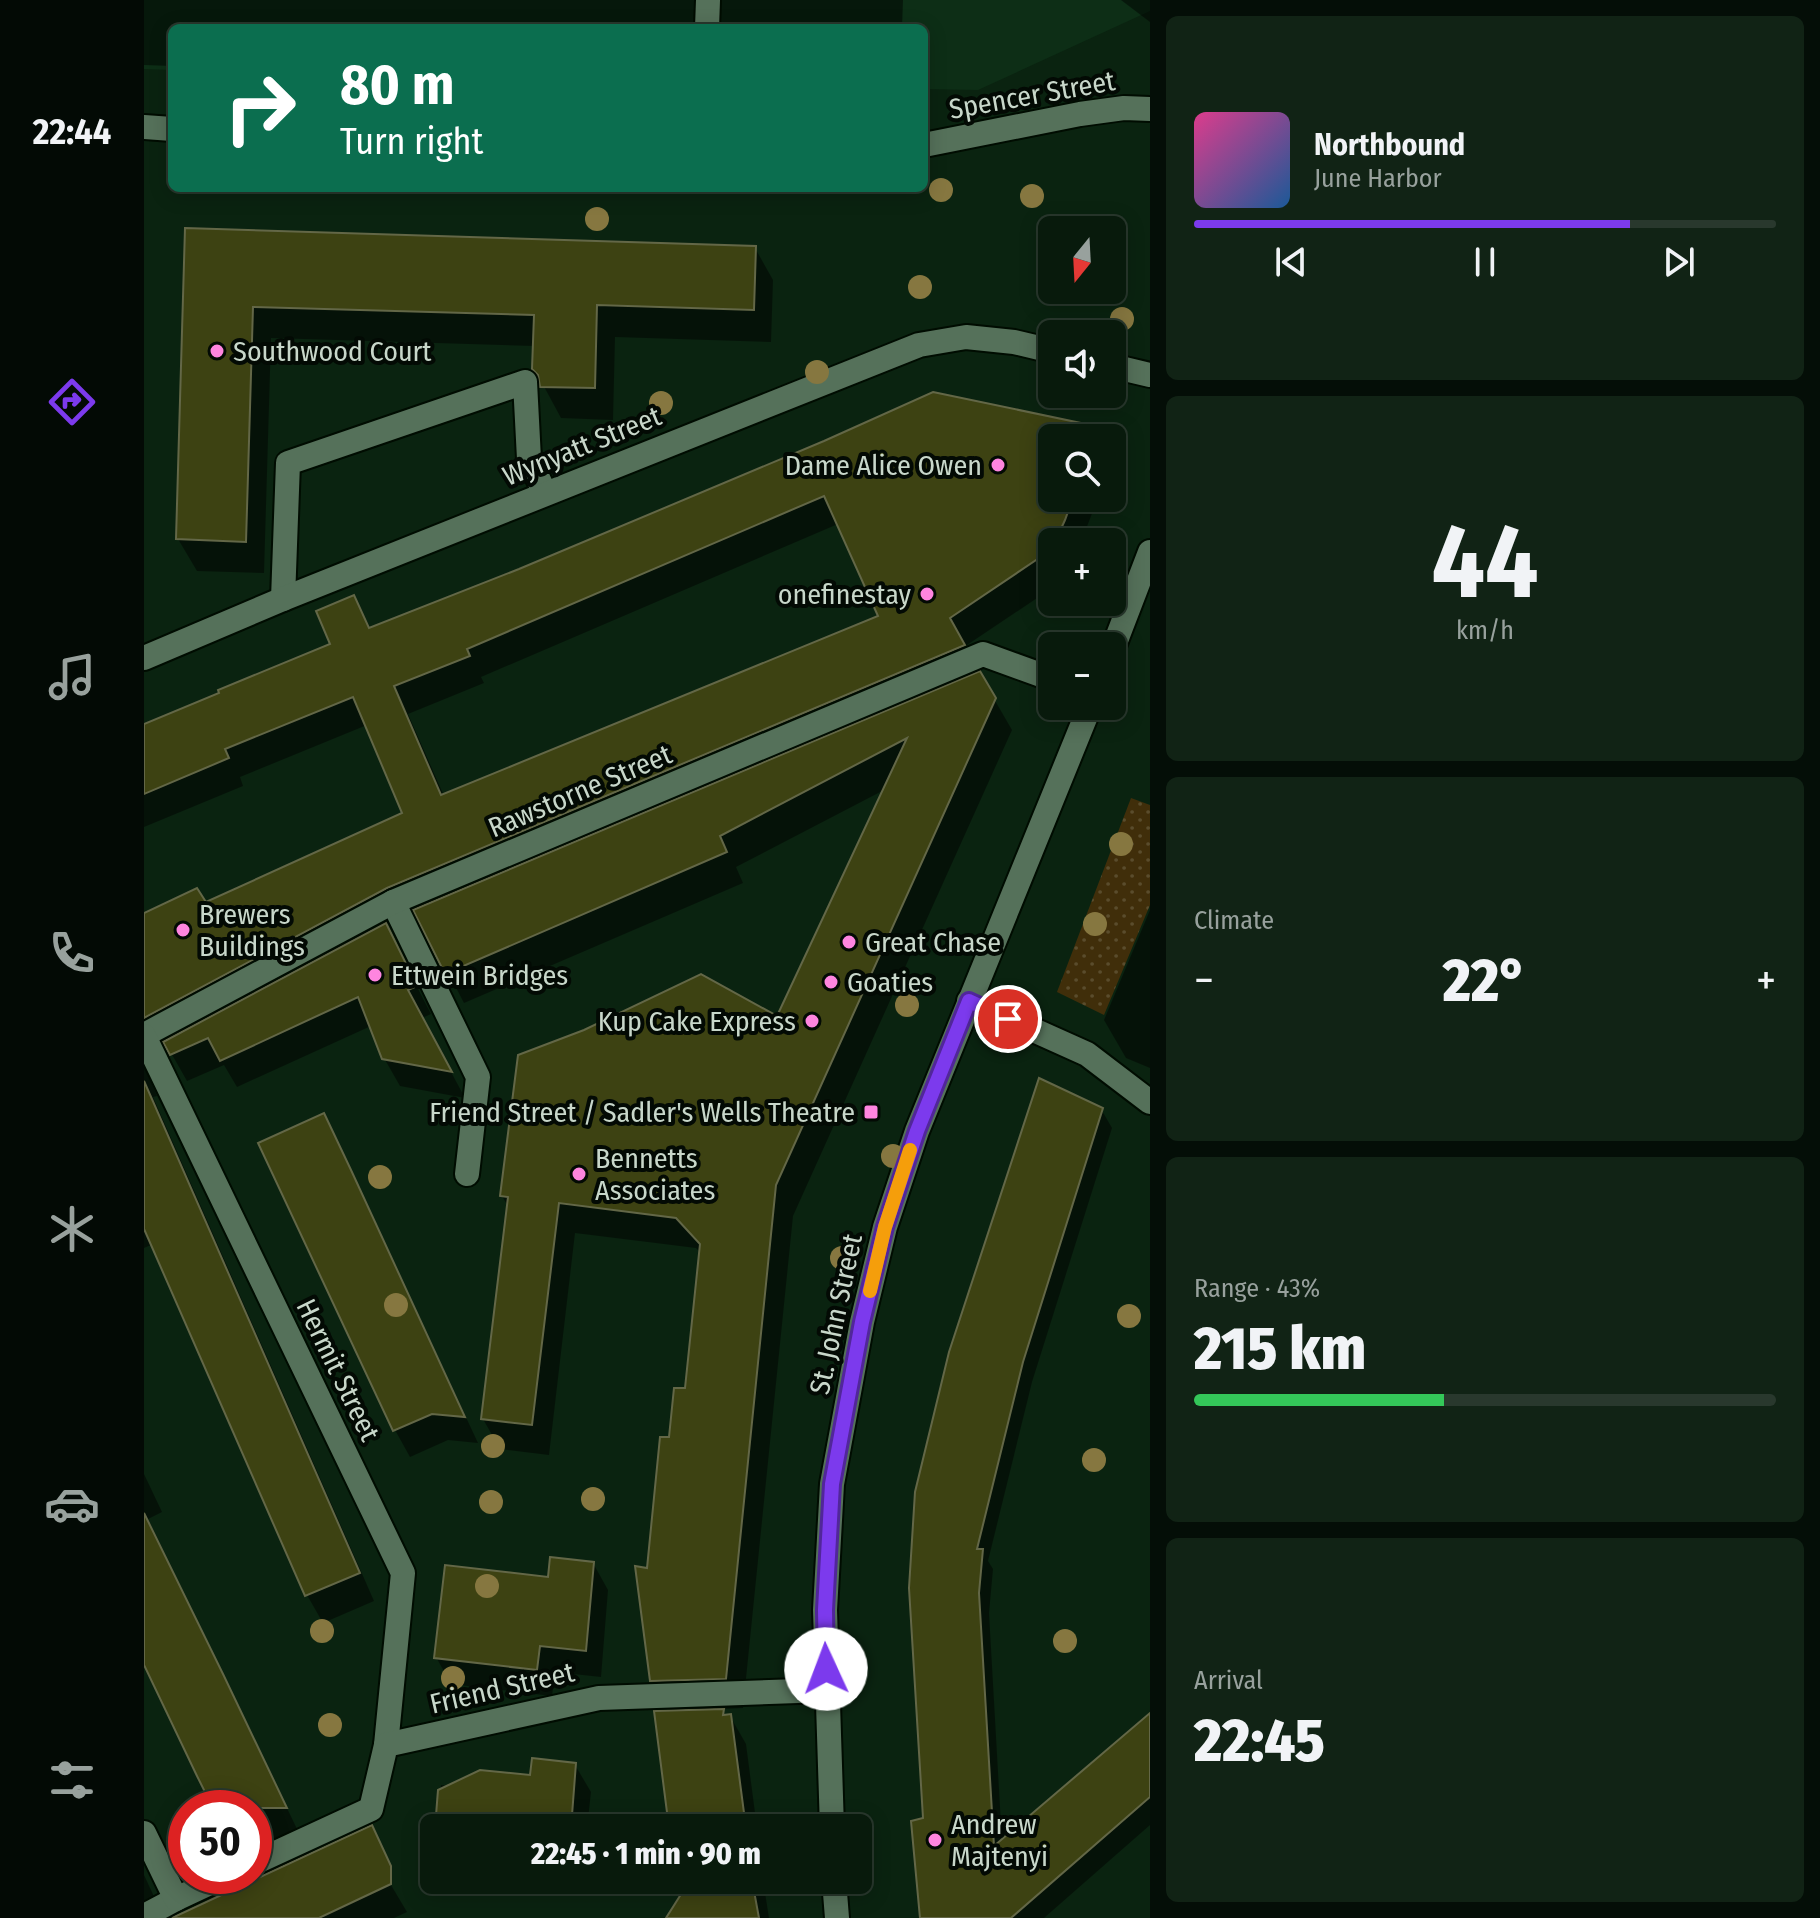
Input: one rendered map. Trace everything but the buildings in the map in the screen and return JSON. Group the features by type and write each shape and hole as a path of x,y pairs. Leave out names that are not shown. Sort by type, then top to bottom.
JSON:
{"street":[{"path":"707,24 708,0"},
{"name":"Spencer Street","path":"928,144 1080,114 1124,108 1150,109"},
{"path":"144,127 168,129"},
{"name":"Wynyatt Street","path":"144,658 545,493 919,345 966,337 1038,348"},
{"path":"1126,369 1150,375"},
{"path":"283,599 288,463 525,382 529,459 545,493"},
{"path":"1119,632 1150,552"},
{"name":"Rawstorne Street","path":"144,1036 393,902 983,654 1038,674"},
{"name":"St. John Street","path":"831,1814 825,1610 832,1484 862,1322 885,1227 907,1158 1084,720"},
{"path":"393,902 478,1077 467,1174"},
{"path":"969,1001 1087,1054 1150,1102"},
{"name":"Hermit Street","path":"144,1036 403,1573 386,1745"},
{"name":"Friend Street","path":"386,1745 599,1698 827,1690"},
{"path":"272,1855 371,1809 386,1745"},
{"path":"144,1833 176,1899"},
{"path":"144,1916 187,1894"},
{"path":"835,1894 837,1918"}],"shaded area":[{"path":"144,0 1150,0 1150,11 978,90 928,89 928,24 168,24 168,70 144,69"},
{"path":"1131,798 1150,805 1150,905 1104,1015 1057,992"}],"slow traffic":[{"path":"870,1291 885,1227 910,1150"}],"place":[{"name":"Southwood Court","path":"217,351"},
{"name":"Dame Alice Owen","path":"998,465"},
{"name":"onefinestay","path":"927,594"},
{"name":"Brewers Buildings","path":"183,930"},
{"name":"Great Chase","path":"849,942"},
{"name":"Ettwein Bridges","path":"375,975"},
{"name":"Goaties","path":"831,982"},
{"name":"Kup Cake Express","path":"812,1021"},
{"name":"Friend Street / Sadler's Wells Theatre","path":"871,1112"},
{"name":"Bennetts Associates","path":"579,1174"},
{"name":"Andrew Majtenyi","path":"935,1840"}],"route":[{"path":"826,1669 825,1610 832,1484 862,1322 885,1227 917,1131 969,1001 1008,1019"}]}
